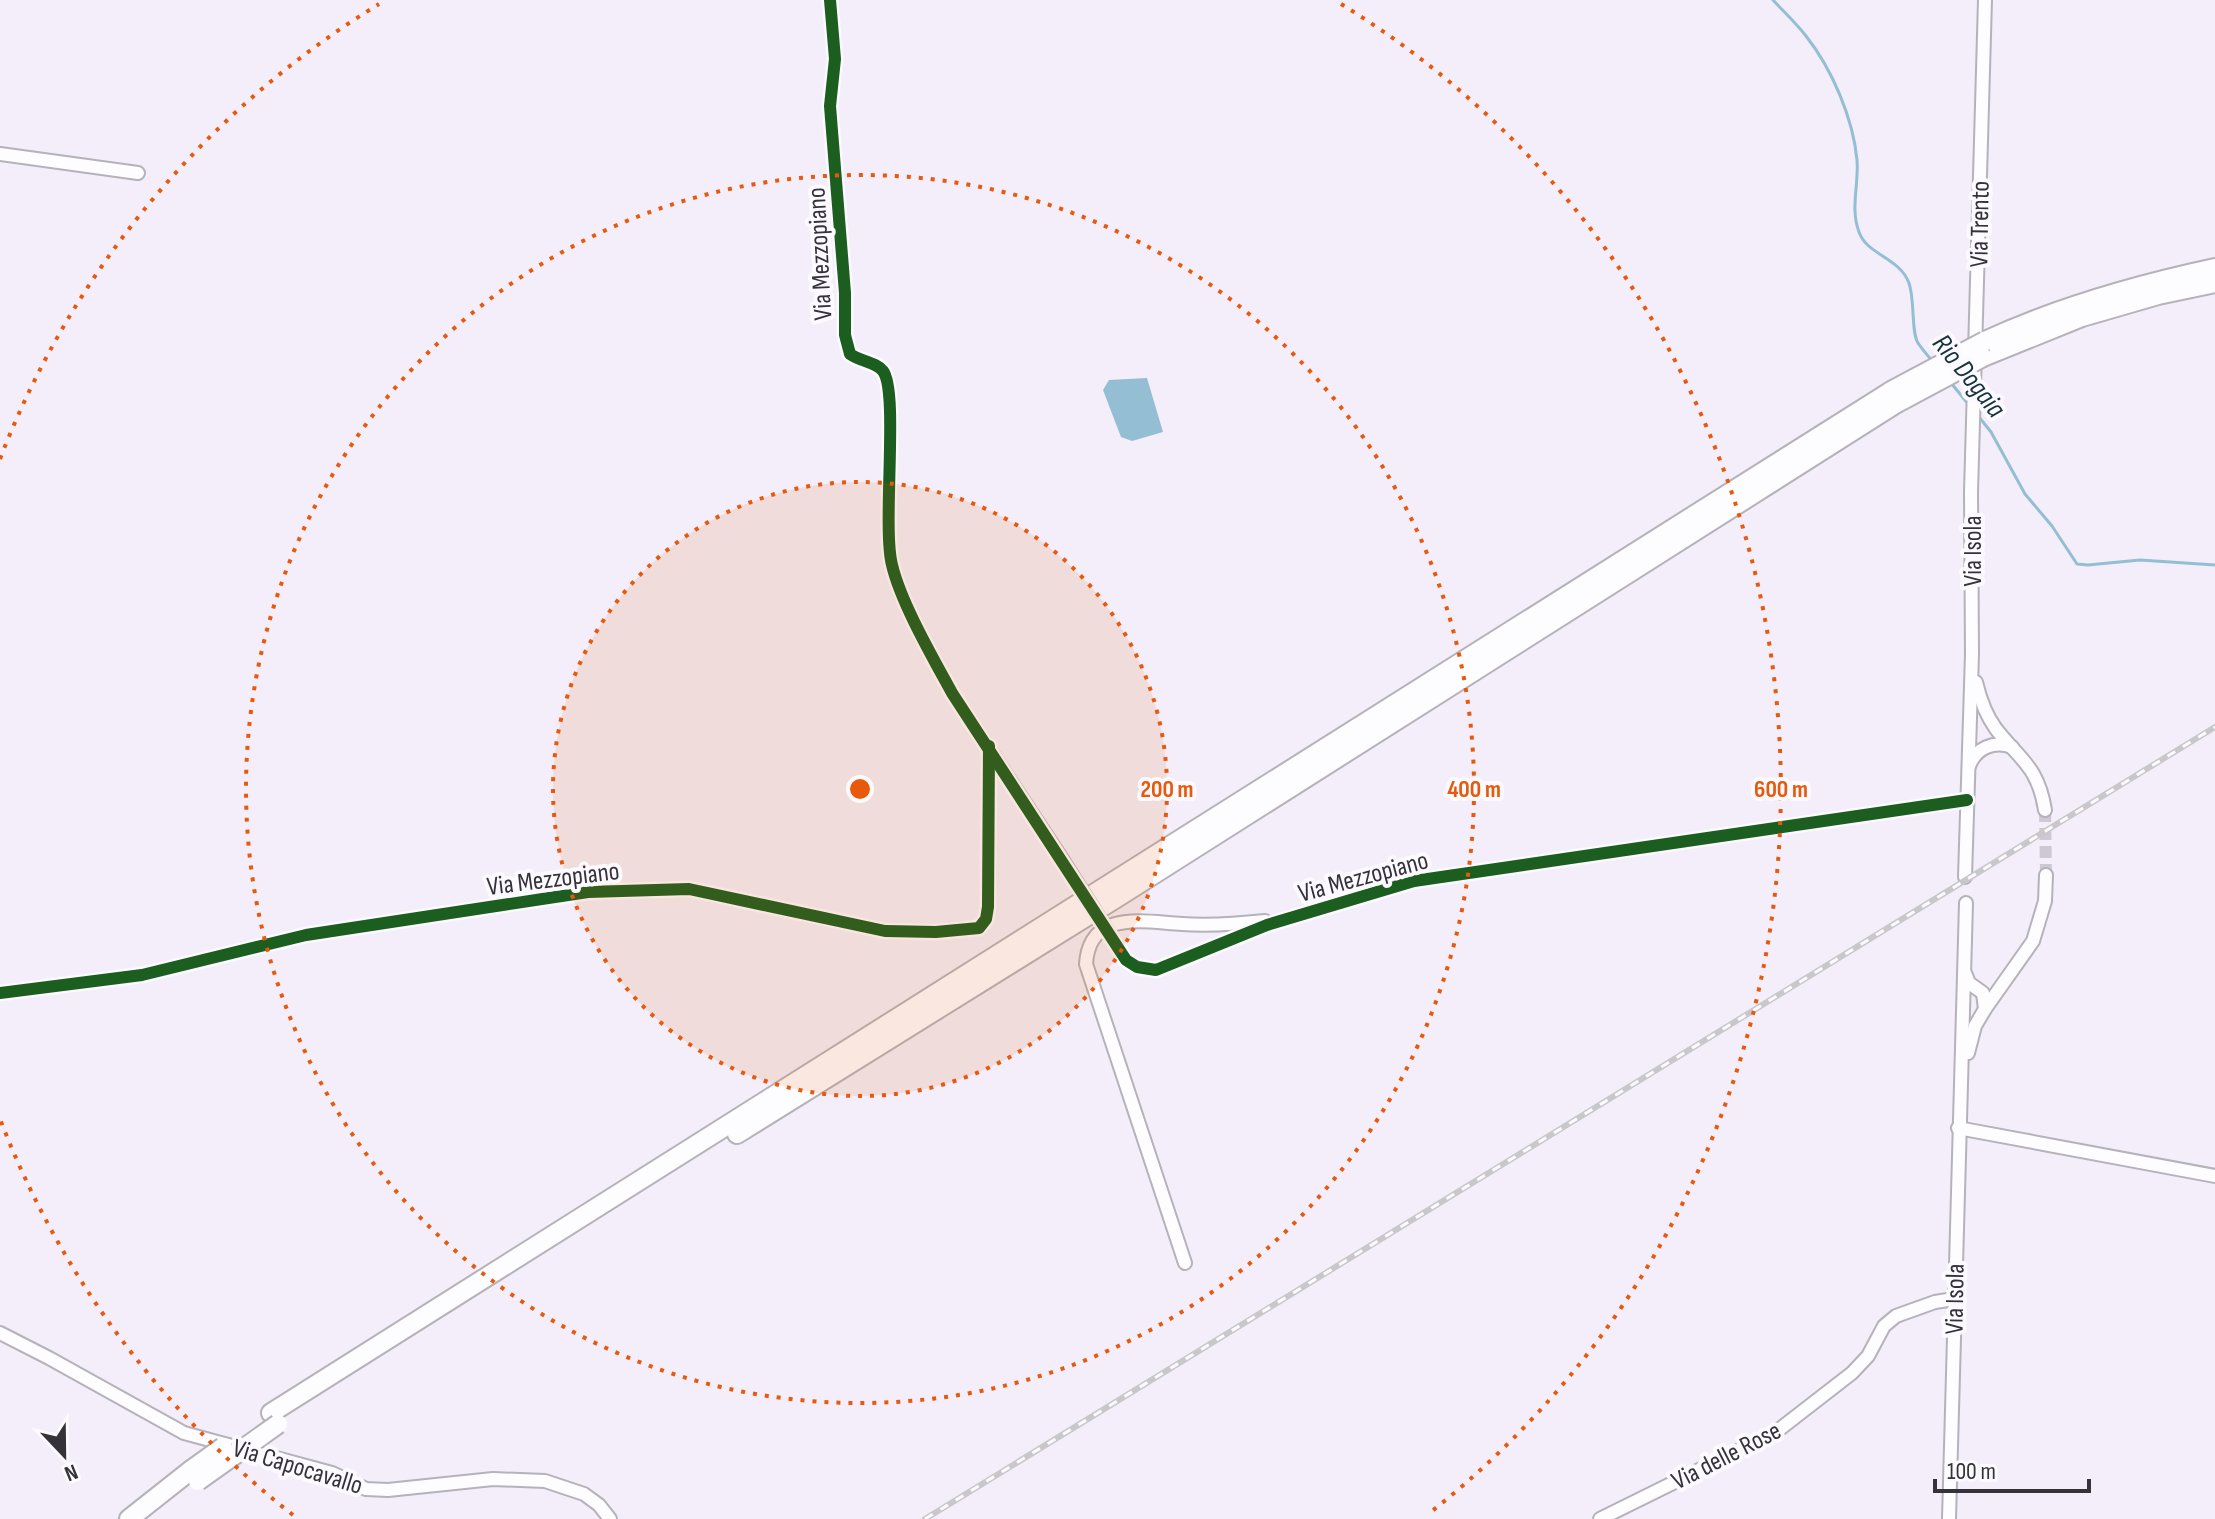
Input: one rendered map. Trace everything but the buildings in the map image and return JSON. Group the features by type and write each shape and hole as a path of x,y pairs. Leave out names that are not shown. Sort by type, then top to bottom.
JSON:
{"highway":[{"path":"129,1519 275,1418 1894,397 2050,314 2161,280 2215,268"},
{"path":"1984,349 2158,295 2215,283"},
{"path":"148,1519 194,1475"}],"street":[{"name":"Via Mezzopiano","path":"830,0 835,59 830,106 843,263 845,335 850,354 879,367 885,375 889,422 887,518 892,567 936,665 1126,960 1137,967 1156,970 1267,925 1414,881 1967,800"},
{"name":"Via Trento","path":"1973,448 1985,0"},
{"path":"0,154 138,173"},
{"name":"Via Isola","path":"1973,448 1972,654 1976,746"},
{"name":"Via Isola","path":"1972,654 1981,703 1995,727 2018,751 2037,780 2045,810"},
{"path":"1965,877 1968,768 1979,726 1995,727 1994,737 1976,746"},
{"path":"1976,746 1999,743 2018,751"},
{"name":"Via Mezzopiano","path":"0,993 142,975 306,935 588,892 689,889 885,931 936,932 979,928 986,919 988,907 989,746"},
{"name":"Via Isola","path":"1962,1079 1975,1026 2033,941 2045,901 2046,875"},
{"name":"Via Isola","path":"1949,1519 1958,1128 1970,993 1964,970 1966,903"},
{"path":"1185,1263 1086,964 1087,948 1102,931 1123,923 1226,925 1292,918"},
{"path":"1985,1009 1969,1011 1970,993 1986,989 2008,977"},
{"name":"Via Isola","path":"1970,993 1985,997 1985,1009"},
{"path":"1958,1128 2215,1176"},
{"name":"Via delle Rose","path":"1600,1519 1776,1432 1852,1373 1868,1356 1884,1326 1896,1316 1935,1302 1954,1299"},
{"name":"Via Capocavallo","path":"0,1333 184,1433 332,1473 366,1489 388,1490 493,1479 545,1481 584,1494 599,1505 610,1519"}],"water":[{"path":"1147,378 1163,432 1132,441 1121,437 1103,390 1109,380"}],"waterway":[{"name":"Rio Dogaia","path":"1773,0 1815,49 1840,95 1855,144 1855,214 1859,232 1869,246 1904,274 1911,290 1916,338 1933,362"},
{"name":"Rio Dogaia","path":"1951,383 1969,405"},
{"name":"Rio Dogaia","path":"1979,417 1991,432 2025,494 2052,526 2077,564 2140,560 2215,565"}],"tunnel":[{"path":"2045,810 2046,875"}],"railway":[{"path":"925,1519 2215,727"}],"cycle path":[{"path":"830,0 835,59 830,106 845,293 845,335 850,354 880,368 888,384 889,546 896,580 918,630 952,693 1126,960 1137,967 1156,970 1267,925 1414,881 1967,800"},
{"path":"0,993 142,975 306,935 588,892 689,889 885,931 936,932 979,928 986,919 988,907 989,746"}]}
